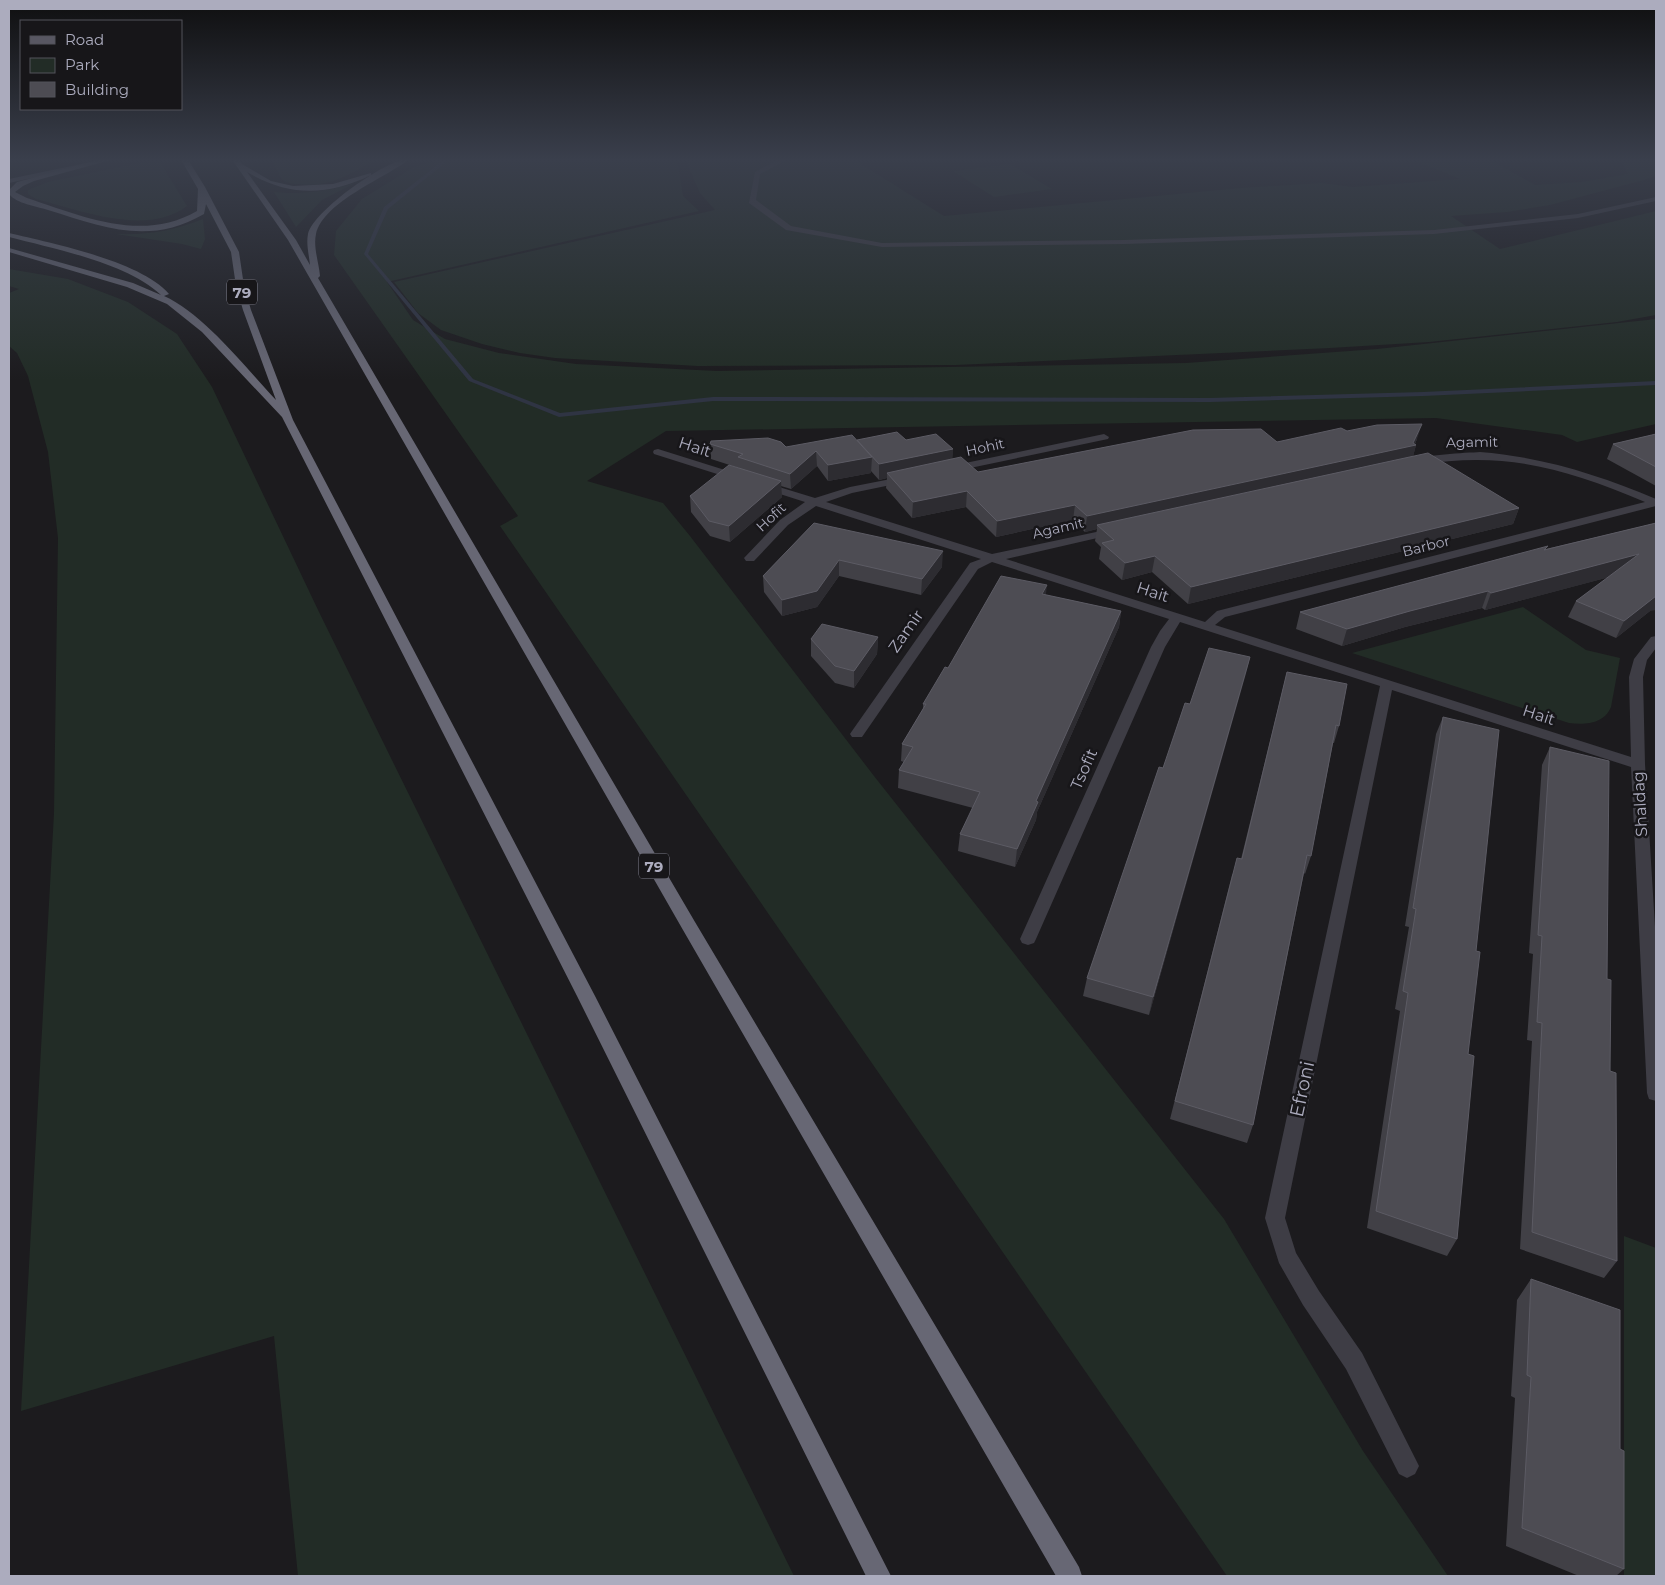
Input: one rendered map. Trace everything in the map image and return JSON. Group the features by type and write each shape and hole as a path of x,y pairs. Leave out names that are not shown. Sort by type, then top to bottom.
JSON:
{"highway":[{"name":"79","path":"225,232 238,264 240,286 247,310 288,420 586,996 879,1576"},
{"name":"79","path":"286,232 689,926 1070,1576"},
{"path":"313,232 312,235 318,285"},
{"path":"9,235 65,250 135,274 161,288 170,302"},
{"path":"9,250 130,285 170,302 205,330 288,420"}],"street":[{"path":"811,232 882,245 1124,242 1434,232"},
{"name":"Hohit","path":"941,471 1104,437"},
{"name":"Hait","path":"658,452 1638,764"},
{"name":"Agamit","path":"1406,465 1455,456 1480,455 1528,460 1587,474 1656,503"},
{"path":"816,502 839,493 921,475"},
{"name":"Hofit","path":"750,558 788,519 816,502"},
{"name":"Barbor","path":"1208,627 1212,620 1221,614 1656,503"},
{"name":"Agamit","path":"992,558 1127,528"},
{"name":"Zamir","path":"857,734 968,572 974,566 992,558"},
{"name":"Tsofit","path":"1028,939 1158,647 1166,630 1176,617"},
{"name":"Shaldag","path":"1656,640 1641,659 1636,678 1638,764 1656,1093"},
{"name":"Efroni","path":"1387,684 1275,1218 1286,1256 1311,1298 1354,1361 1407,1466"}],"green space":[{"path":"153,232 204,232 205,239 201,249 182,244 116,234"},
{"path":"336,232 607,232 387,282 413,320 445,339 499,353 576,364 717,371 1186,363 1377,349 1656,319 1656,424 1577,442 1562,435 1436,418 666,431 587,481 663,503 690,536 874,776 1224,1219 1363,1451 1448,1576 1227,1576 500,526 518,516 334,255"},
{"path":"617,232 1475,232 1500,249 1570,232 1656,232 1656,315 1617,322 1429,342 956,365 698,366 555,358 520,353 482,344 441,330 418,313 394,282"},
{"path":"9,269 68,279 128,302 177,334 212,387 319,612 794,1576 298,1576 274,1336 21,1411 54,813 58,538 48,452 28,376 17,353 9,346 9,293 19,289 9,286"},
{"path":"1523,607 1586,650 1620,658 1611,707 1604,717 1593,722 1569,723 1352,653"},
{"path":"1624,1236 1656,1248 1656,1576 1624,1576"}],"building":[{"path":"1422,424 1413,443 1416,445 1087,516 1075,505 997,521 967,491 913,502 887,473 961,457 978,472 1193,430 1261,429 1277,442 1341,428 1347,431 1377,425"},
{"path":"897,432 906,440 936,434 953,449 879,464 857,440"},
{"path":"1656,434 1656,467 1613,444"},
{"path":"852,435 872,457 828,465 816,451 790,474 738,457 743,454 710,444 711,441 768,438 781,442 786,447"},
{"path":"1428,453 1519,508 1191,587 1155,556 1125,563 1102,543 1114,540 1097,525"},
{"path":"729,465 781,481 729,526 709,521 690,496"},
{"path":"814,523 943,551 922,579 839,560 817,591 782,600 763,576"},
{"path":"1656,523 1656,596 1624,621 1576,601 1639,554 1491,593 1488,591 1410,611 1347,629 1300,612 1548,546 1544,550"},
{"path":"1001,576 1047,585 1042,594 1121,611 1036,801 1038,802 1017,849 960,834 980,792 899,770 913,747 902,744 926,704 923,704 945,667 948,668"},
{"path":"822,624 878,637 854,671 835,666 811,639"},
{"path":"1209,648 1250,657 1153,997 1087,978 1159,767 1163,768 1185,703 1190,704"},
{"path":"1287,672 1347,684 1339,726 1336,725 1311,856 1307,855 1253,1125 1175,1101 1237,858 1242,859"},
{"path":"1443,717 1499,730 1476,951 1480,952 1468,1054 1474,1056 1457,1239 1376,1211 1408,993 1403,991 1416,909 1413,908"},
{"path":"1550,747 1609,761 1607,979 1611,980 1610,1071 1616,1073 1617,1261 1532,1232 1542,1023 1537,1022 1542,936 1538,935"},
{"path":"1531,1279 1620,1310 1620,1449 1624,1451 1624,1569 1522,1528 1531,1377 1527,1375"}],"waterway":[{"path":"376,232 366,254 471,380 559,415 713,399 1210,400 1423,394 1656,383"}]}
